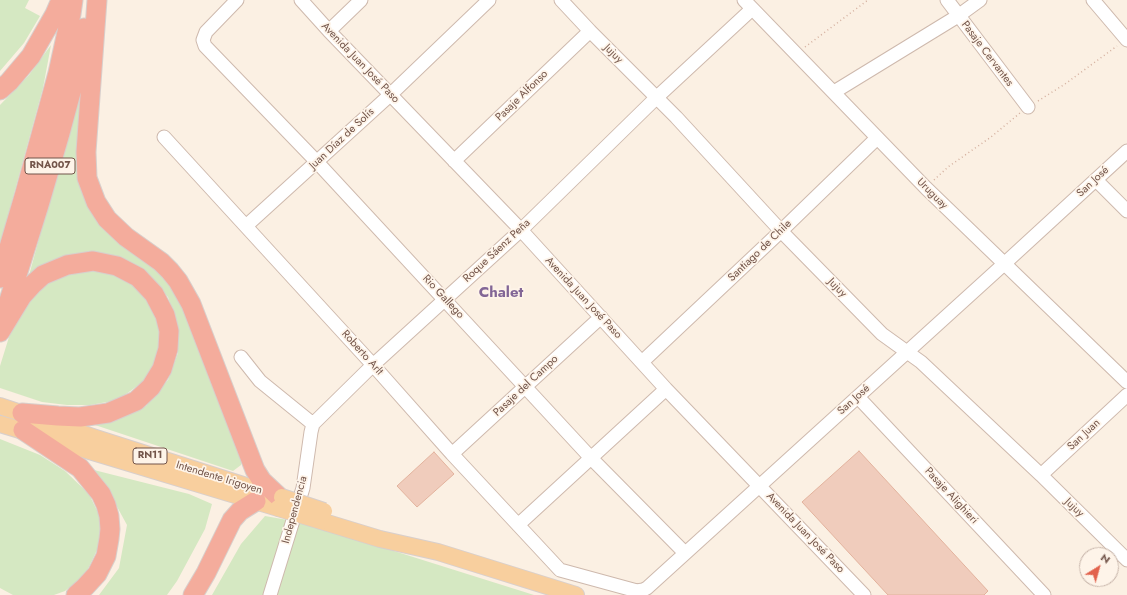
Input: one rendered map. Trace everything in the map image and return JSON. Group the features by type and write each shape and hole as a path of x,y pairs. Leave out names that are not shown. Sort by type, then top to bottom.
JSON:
{"highway":[{"path":"0,90 9,82 30,56 55,14 61,0"},
{"name":"RNA007","path":"0,278 26,193 58,73 73,0"},
{"name":"RNA007","path":"0,329 39,204 74,81 89,0"},
{"path":"97,0 86,152 87,178 96,202 107,220 126,237 161,262 178,281 191,304 255,470 279,501"},
{"path":"0,332 22,296 43,275 67,265 93,261 117,266 138,277 154,294 165,314 169,331 168,349 162,369 151,387 136,401 108,413 80,416 58,416 23,422"},
{"path":"23,422 80,468 102,494 106,505 110,529 106,556 97,574 86,587 76,595"},
{"path":"193,595 206,573 232,520 240,511 256,502"}],"main road":[{"name":"Intendente Irigoyen","path":"0,406 23,422 256,502 279,501"},
{"name":"Intendente Irigoyen","path":"0,424 23,422 96,438 322,516 380,539 438,552 576,595"}],"street":[{"name":"Rio Gallego","path":"237,0 206,32 203,40 205,46 317,162 526,386 591,458 685,552"},
{"name":"Avenida Juan José Paso","path":"301,0 390,95 521,230 666,389 864,595"},
{"path":"329,31 361,0"},
{"name":"Juan Díaz de Solís","path":"246,226 390,95 489,0"},
{"name":"Jujuy","path":"561,0 676,117 781,231 882,334 906,353 921,362 1127,560"},
{"name":"Pasaje Cervantes","path":"947,0 1028,107"},
{"path":"834,92 958,16 980,0"},
{"path":"1093,0 1127,40"},
{"name":"Uruguay","path":"748,4 834,92 876,138 1127,382"},
{"name":"Roque Sáenz Peña","path":"313,424 373,365 521,230 656,98 748,4"},
{"name":"Pasaje Alfonso","path":"454,161 590,31"},
{"name":"Roberto Arlt","path":"164,137 373,365 452,454 560,570"},
{"name":"Santiago de Chile","path":"642,362 781,231 876,138"},
{"name":"San José","path":"560,570 637,591 647,588 1127,151"},
{"path":"1096,180 1127,211"},
{"name":"Pasaje del Campo","path":"452,454 601,318"},
{"path":"241,357 260,381 313,424"},
{"path":"518,525 666,389"},
{"name":"San Juan","path":"1040,475 1127,395"},
{"name":"Pasaje Alighieri","path":"858,397 1044,595"},
{"name":"Independencia","path":"270,595 303,488 313,424"}],"path":[{"path":"797,54 868,0"}],"green space":[{"path":"0,0 29,0 25,8 40,16 24,43 0,71"},
{"path":"51,45 43,88 0,245 0,105 29,75"},
{"path":"84,74 86,197 162,273 179,295 242,452 241,465 233,471 86,422 124,417 146,406 168,380 178,353 177,325 168,297 145,275 120,260 28,279"},
{"path":"90,269 123,275 143,293 159,314 162,339 157,362 148,378 118,400 90,405 67,405 42,402 0,388 0,366 19,312 39,288 59,278"},
{"path":"0,439 40,455 65,471 89,494 102,521 98,548 85,575 65,591 54,595 13,595 0,588"},
{"path":"90,469 189,494 212,504 205,529 177,581 167,595 99,595 119,568 127,525 109,492"},
{"path":"265,516 305,523 534,595 212,595 241,544"}],"building":[{"path":"859,451 988,591 984,595 888,595 802,502"},
{"path":"434,452 454,474 417,507 397,486"}],"district":[{"name":"Chalet","path":"501,293"}]}
